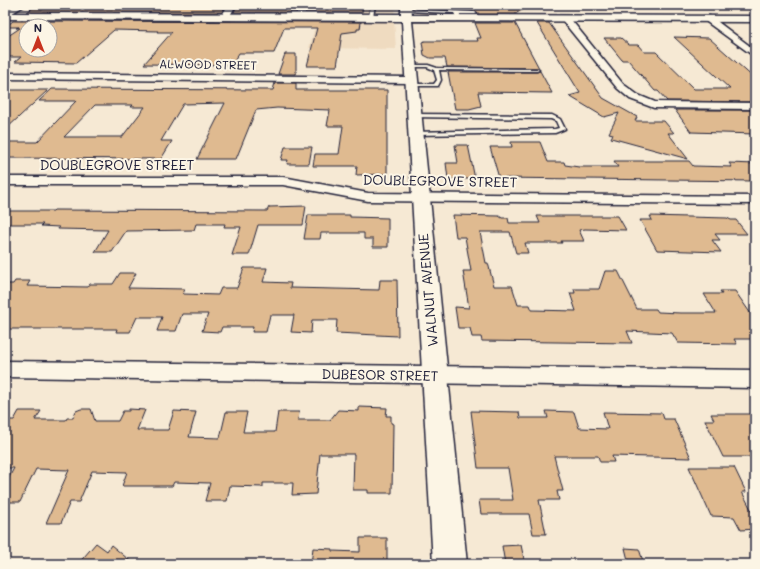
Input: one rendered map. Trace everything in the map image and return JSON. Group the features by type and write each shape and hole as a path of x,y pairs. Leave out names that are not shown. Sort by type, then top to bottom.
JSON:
{"street":[{"path":"5,15 22,5"},
{"path":"225,17 232,5"},
{"path":"5,15 371,17 410,9 457,15 475,13 565,18 755,18"},
{"name":"WALNUT AVENUE","path":"410,9 410,77 436,376 450,564"},
{"path":"565,18 620,86 634,97 654,105 755,106"},
{"path":"707,18 755,54"},
{"name":"ALWOOD STREET","path":"5,76 410,77"},
{"name":"DOUBLEGROVE STREET","path":"5,181 283,181 368,197 755,200"},
{"name":"DUBESOR STREET","path":"5,369 436,376 755,379"}],"lane":[{"path":"371,17 373,5"},
{"path":"410,77 428,66 436,69 537,70"},
{"path":"410,77 436,85 439,80 436,69"},
{"path":"552,117 558,120 562,129 555,131 414,124 552,117"}],"shaded area":[{"path":"347,5 396,5 395,13 393,14 345,14"},
{"path":"416,5 482,5 486,14 420,14 417,12"},
{"path":"317,19 394,19 396,49 309,48"}],"building":[{"path":"37,5 226,5 222,12 27,12"},
{"path":"237,5 363,5 362,12 234,12"},
{"path":"468,5 531,5 515,14 478,14 476,11 470,10"},
{"path":"13,21 18,21 18,27 5,27"},
{"path":"58,21 361,22 360,29 357,29 357,31 342,33 337,66 307,66 317,28 284,28 274,53 239,53 232,65 144,64 172,32 114,30 76,63 15,62 20,58 58,58"},
{"path":"475,23 515,23 539,68 447,67 445,58 430,58 424,55 422,42 425,41 478,41 477,38 481,38"},
{"path":"537,23 549,23 603,98 637,117 635,121 664,121 674,133 668,133 688,159 611,138 613,134 609,133 619,113 604,117 569,96 580,93"},
{"path":"18,29 18,57 5,57 5,38"},
{"path":"674,37 709,38 755,79 755,102 667,101 658,91 655,91 628,60 622,60 604,38 621,38 629,45 638,45 644,52 656,52 694,89 730,89"},
{"path":"285,54 296,54 296,74 278,74"},
{"path":"540,71 552,93 478,92 481,106 469,109 455,109 448,72"},
{"path":"275,83 296,83 296,90 387,90 387,174 356,175 357,166 313,166 315,154 339,154 343,126 327,126 330,110 277,108 256,110 236,159 197,159 225,103 183,104 161,141 172,141 161,159 5,158 5,142 37,142 76,101 39,101 52,89 273,90","holes":["95,105 133,105 131,107 145,107 122,137 64,137"]},
{"path":"5,90 48,90 5,130"},
{"path":"675,110 755,110 755,134 691,132"},
{"path":"511,142 540,142 548,162 564,162 565,165 579,167 618,167 614,161 689,161 693,166 732,167 729,163 755,164 755,181 499,178 490,147 512,147"},
{"path":"455,145 468,145 475,179 448,179 446,163 458,163"},
{"path":"285,147 312,147 309,164 287,164 288,160 281,160"},
{"path":"306,206 303,225 258,225 249,255 232,255 241,227 224,227 225,224 196,224 194,230 126,231 112,252 95,252 108,230 58,229 59,227 41,226 43,224 5,224 5,211 267,211 269,207"},
{"path":"308,215 350,215 350,217 388,218 388,247 373,247 373,239 364,239 364,233 321,233 320,239 304,239"},
{"path":"453,215 499,216 502,218 508,218 509,223 540,223 537,216 618,216 626,230 579,230 584,241 561,241 562,243 525,243 528,253 516,253 510,232 480,232 486,263 488,263 494,286 512,286 518,305 530,305 532,310 576,311 570,293 575,293 574,289 599,289 605,271 618,271 637,309 656,309 658,312 716,313 704,294 722,294 720,291 735,291 751,314 755,314 755,339 734,339 737,344 678,343 672,333 627,331 632,343 482,341 481,337 472,337 470,328 458,328 455,307 469,308 463,271 471,271 465,237 456,237"},
{"path":"650,216 727,218 736,220 747,234 715,234 720,240 712,240 721,252 657,250 640,220 652,220"},
{"path":"244,268 267,268 263,282 291,283 290,288 379,290 380,280 397,280 398,336 336,333 337,320 312,320 311,333 291,332 294,315 270,315 266,332 252,332 253,327 222,327 220,332 202,331 208,314 182,314 176,331 157,331 162,317 137,317 130,332 116,332 117,329 5,329 5,284 13,284 15,281 30,281 27,286 88,287 90,284 113,284 120,273 136,273 128,288 185,289 183,294 218,295 221,288 237,288"},
{"path":"359,407 387,408 386,416 391,416 391,423 393,424 392,493 368,493 368,490 353,490 354,454 320,454 316,494 292,495 293,483 263,483 263,487 230,486 227,501 205,501 210,483 174,482 172,486 122,486 127,472 92,471 79,502 70,502 61,523 46,523 69,470 36,469 20,502 5,502 5,485 14,468 5,468 5,420 14,420 19,411 41,411 35,420 66,420 67,418 73,418 76,411 81,409 91,409 95,421 118,421 123,411 129,411 129,409 145,410 137,430 168,430 174,411 196,412 189,437 220,438 226,412 247,412 243,432 275,432 278,412 299,412 298,420 330,420 338,410 359,411"},
{"path":"471,411 519,412 520,418 548,418 546,411 574,412 579,428 608,429 603,412 662,413 664,419 674,419 691,458 612,456 614,462 600,462 598,456 554,456 563,491 557,491 559,500 539,500 546,534 533,534 529,514 481,514 479,500 513,500 508,468 478,468"},
{"path":"711,414 755,414 755,457 723,457 705,420 714,420"},
{"path":"689,467 734,467 746,492 742,492 755,517 755,529 741,530 734,517 711,516"},
{"path":"360,538 387,538 387,564 311,564 313,548 332,549 332,551 360,552"},
{"path":"96,543 107,551 111,545 134,564 78,564"},
{"path":"521,545 525,564 505,564 502,546"},
{"path":"625,548 639,549 644,564 629,564"}]}
